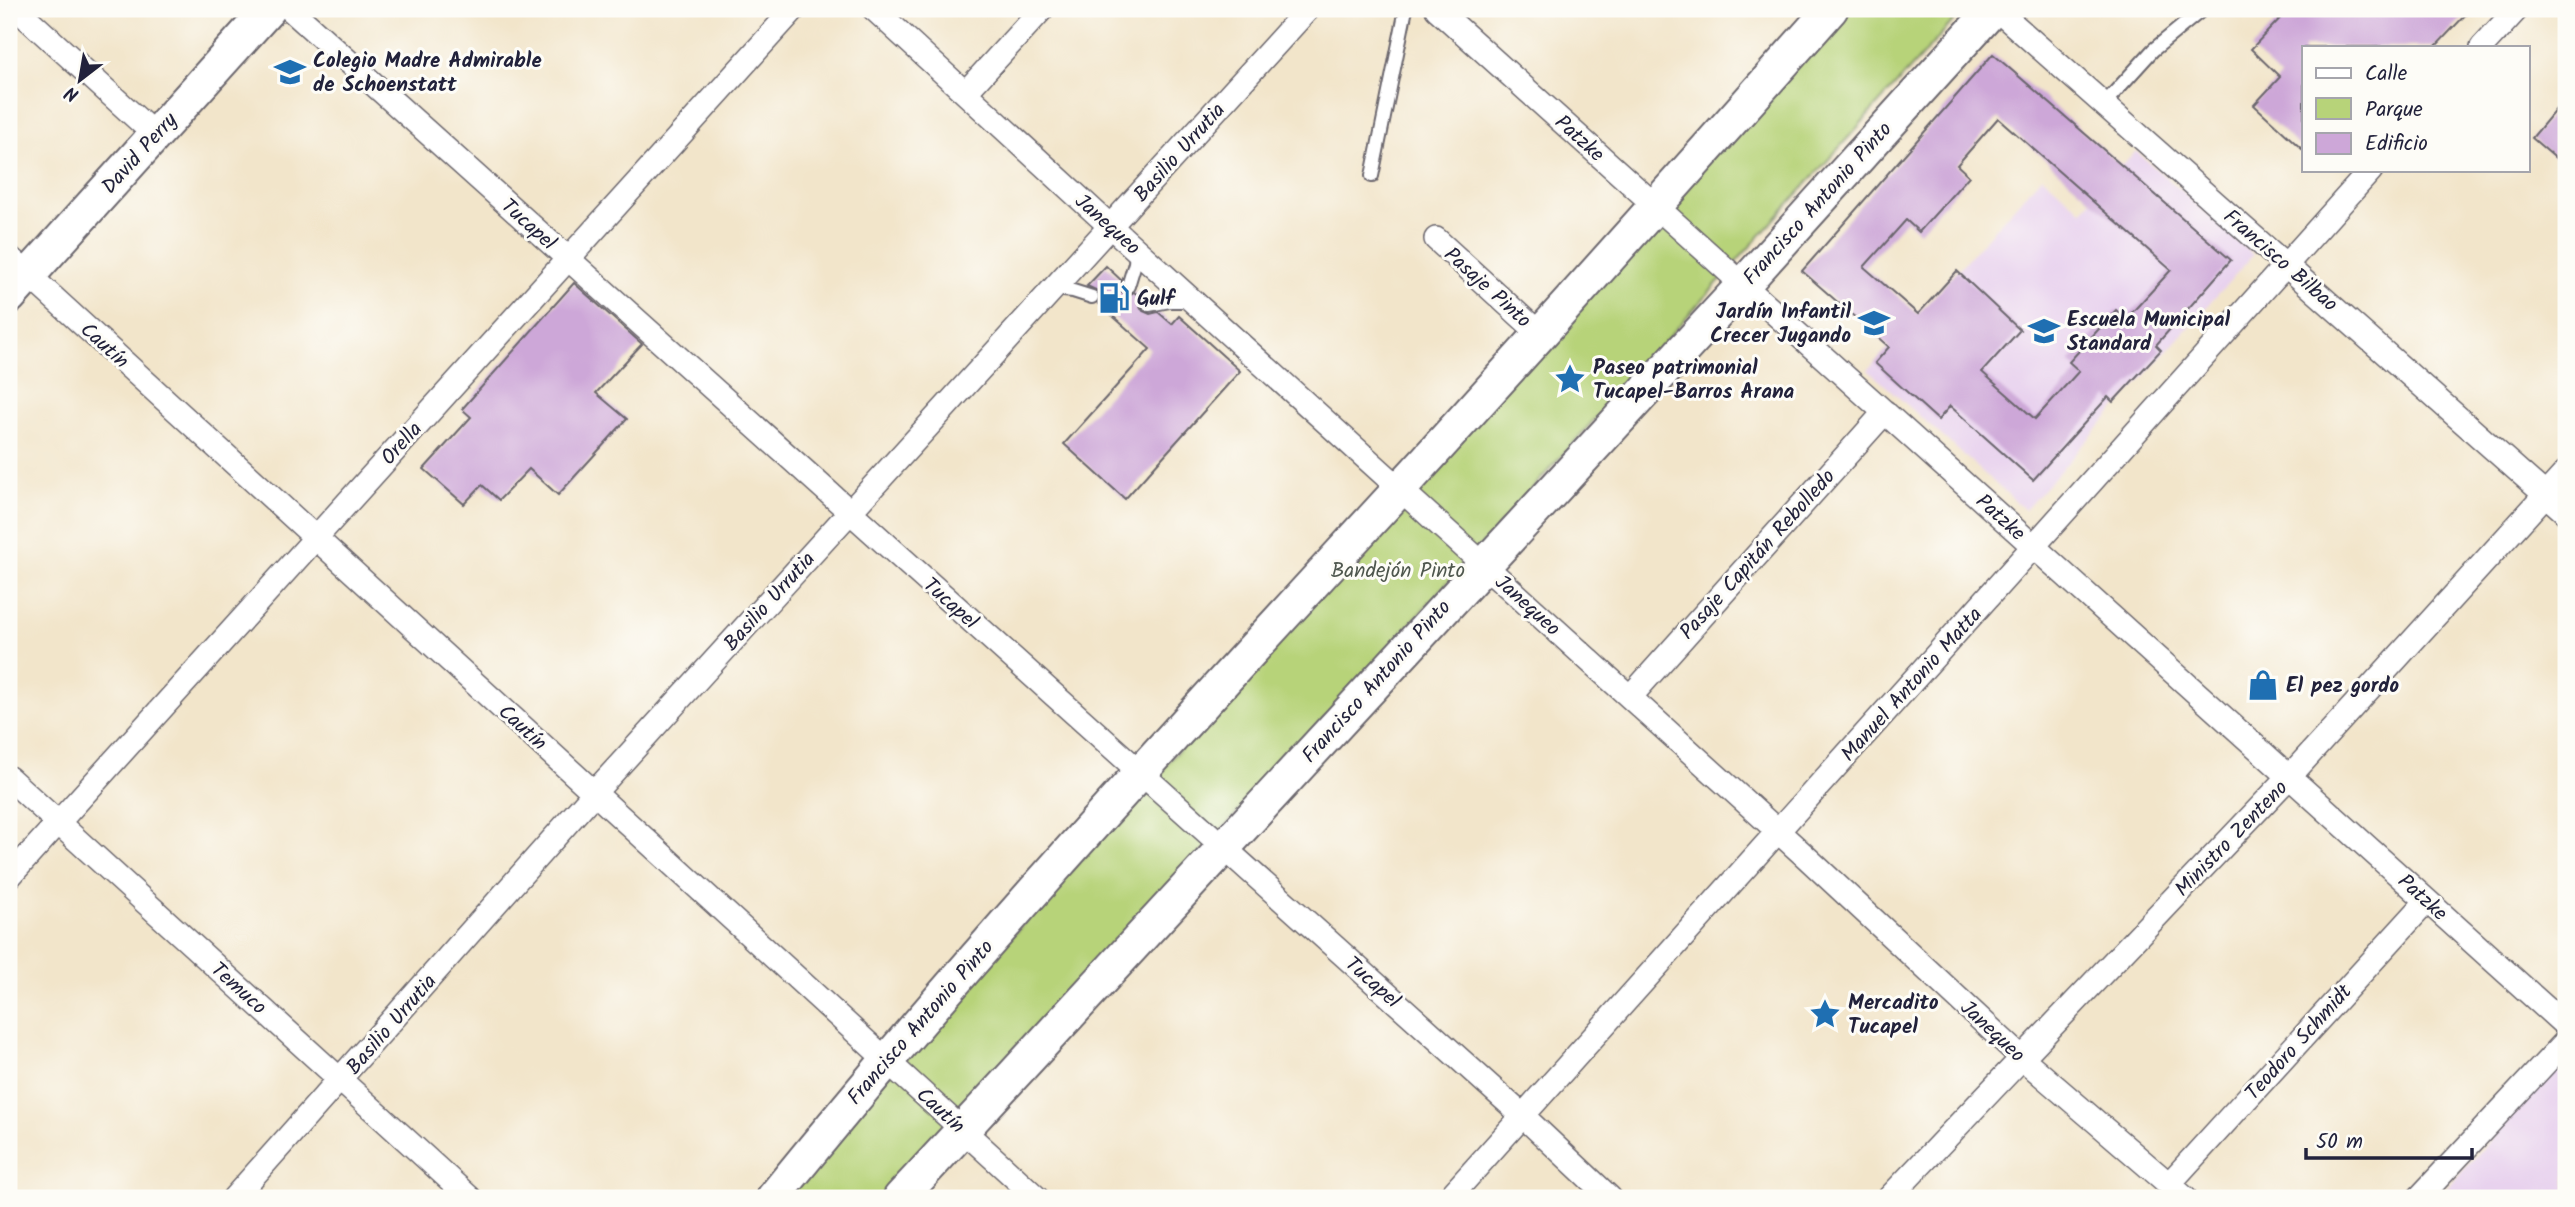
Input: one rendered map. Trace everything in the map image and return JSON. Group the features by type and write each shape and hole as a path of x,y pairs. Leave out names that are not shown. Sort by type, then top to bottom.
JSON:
{"main road":[{"name":"David Perry","path":"15,276 155,135 269,9"},
{"name":"Francisco Antonio Pinto","path":"769,1198 1138,772 1540,334 1831,9"},
{"name":"Francisco Antonio Pinto","path":"900,1198 1743,285 1994,9"}],"street":[{"path":"17,9 155,135"},
{"name":"Tucapel","path":"290,9 1523,1116 1610,1198"},
{"name":"Orella","path":"9,877 794,9"},
{"name":"Janequeo","path":"874,9 1778,832 2022,1058 2177,1191"},
{"path":"966,92 1041,9"},
{"name":"Basilio Urrutia","path":"234,1198 341,1081 594,793 1308,9"},
{"name":"Patzke","path":"1437,9 2566,1026"},
{"name":"Francisco Bilbao","path":"1994,9 2566,513"},
{"path":"2483,46 2517,9"},
{"name":"Manuel Antonio Matta","path":"1449,1198 2369,172"},
{"name":"Pasaje Pinto","path":"1436,239 1540,334"},
{"name":"Cautín","path":"15,276 316,537 1037,1198"},
{"name":"Pasaje Capitán Rebolledo","path":"1630,697 1885,412"},
{"name":"Ministro Zenteno","path":"1889,1198 2289,777 2566,472"},
{"name":"Temuco","path":"9,778 470,1198"},
{"name":"Teodoro Schmidt","path":"2177,1191 2427,901"},
{"path":"2418,1198 2566,1041"}],"lane":[{"path":"1372,176 1406,9"},
{"path":"2104,104 2153,50 2203,9"},
{"path":"1128,286 1136,250"},
{"path":"1054,289 1073,290 1092,297"},
{"path":"1149,305 1170,301 1194,302"}],"shaded area":[{"name":"Escuela Municipal Standard","path":"2136,151 2253,255 2025,510 1868,370 2042,176 2082,211"},
{"path":"2566,1057 2566,1198 2438,1198"}],"green space":[{"name":"Bandejón Pinto","path":"1847,9 1964,9 1430,602 930,1149 879,1198 788,1198 867,1098 1629,248"}],"building":[{"path":"2289,9 2471,9 2436,46 2302,46 2302,149 2254,105 2280,77 2251,49"},
{"path":"1993,54 2231,260 2156,345 2161,350 2113,402 2108,397 2033,480 1950,406 1938,420 1875,363 1889,347 1802,271","holes":["1998,118 2171,270 2126,319 2116,310 2069,362 2079,371 2035,419 1982,372 2020,330 1957,271 1918,314 1864,267 1906,220 1919,232 1969,176 1957,165"]},
{"path":"2566,97 2566,167 2532,138"},
{"path":"1106,266 1121,280 1119,287 1122,292 1129,295 1134,292 1143,299 1140,306 1143,311 1150,314 1158,312 1172,324 1179,316 1240,371 1125,499 1064,444 1150,349 1098,303 1101,296 1098,291 1087,286"},
{"path":"574,283 642,344 596,393 627,419 558,495 529,469 499,500 482,485 464,504 424,469 471,417 462,409"}],"place":[{"name":"Colegio Madre Admirable de Schoenstatt","path":"290,72"},
{"name":"Gulf","path":"1114,298"},
{"name":"Jardín Infantil Crecer Jugando","path":"1874,323"},
{"name":"Escuela Municipal Standard","path":"2044,331"},
{"name":"Paseo patrimonial Tucapel-Barros Arana","path":"1570,379"},
{"name":"El pez gordo","path":"2263,685"},
{"name":"Mercadito Tucapel","path":"1825,1014"}]}
